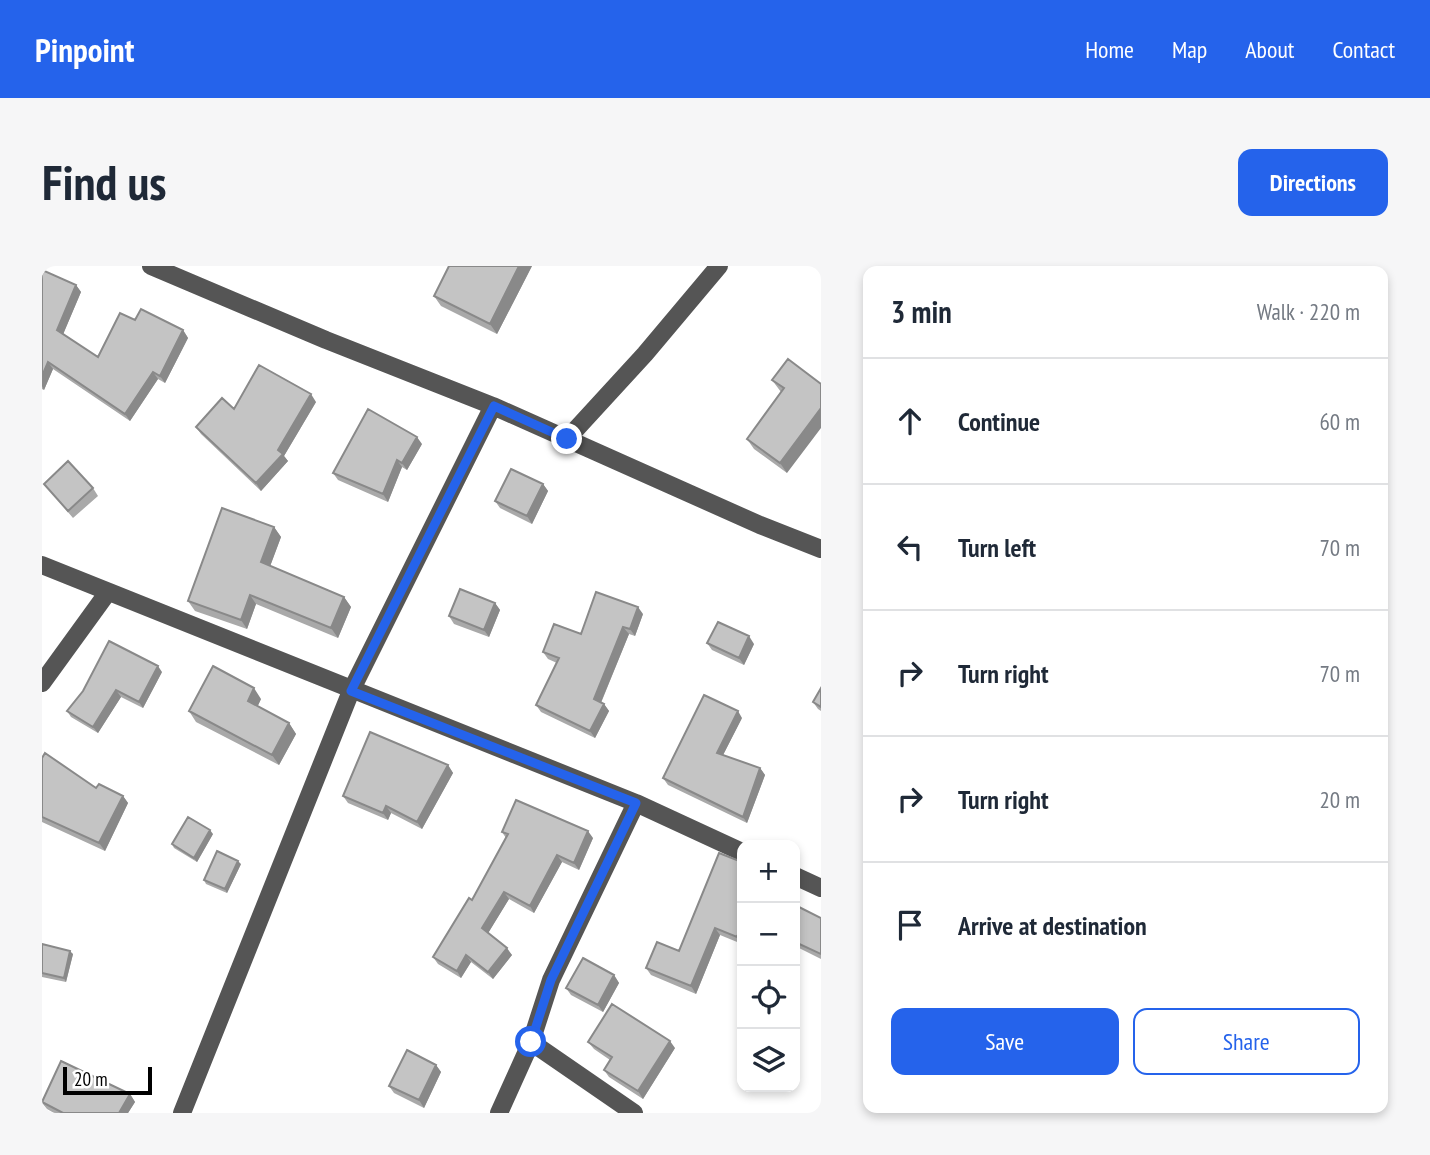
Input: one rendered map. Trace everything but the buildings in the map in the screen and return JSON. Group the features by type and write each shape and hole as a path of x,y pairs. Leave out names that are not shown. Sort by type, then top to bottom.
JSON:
{"street":[{"path":"151,266 494,406 760,525 821,549"},
{"path":"567,439 645,354 719,266"},
{"path":"182,1113 351,691 494,406"},
{"path":"42,565 636,803 737,850"},
{"path":"42,683 108,592"},
{"path":"499,1113 531,1042 551,980 636,803"},
{"path":"800,878 821,888"},
{"path":"531,1042 634,1113"}],"route":[{"path":"531,1042 551,980 636,803 351,691 494,406 567,439"}]}
